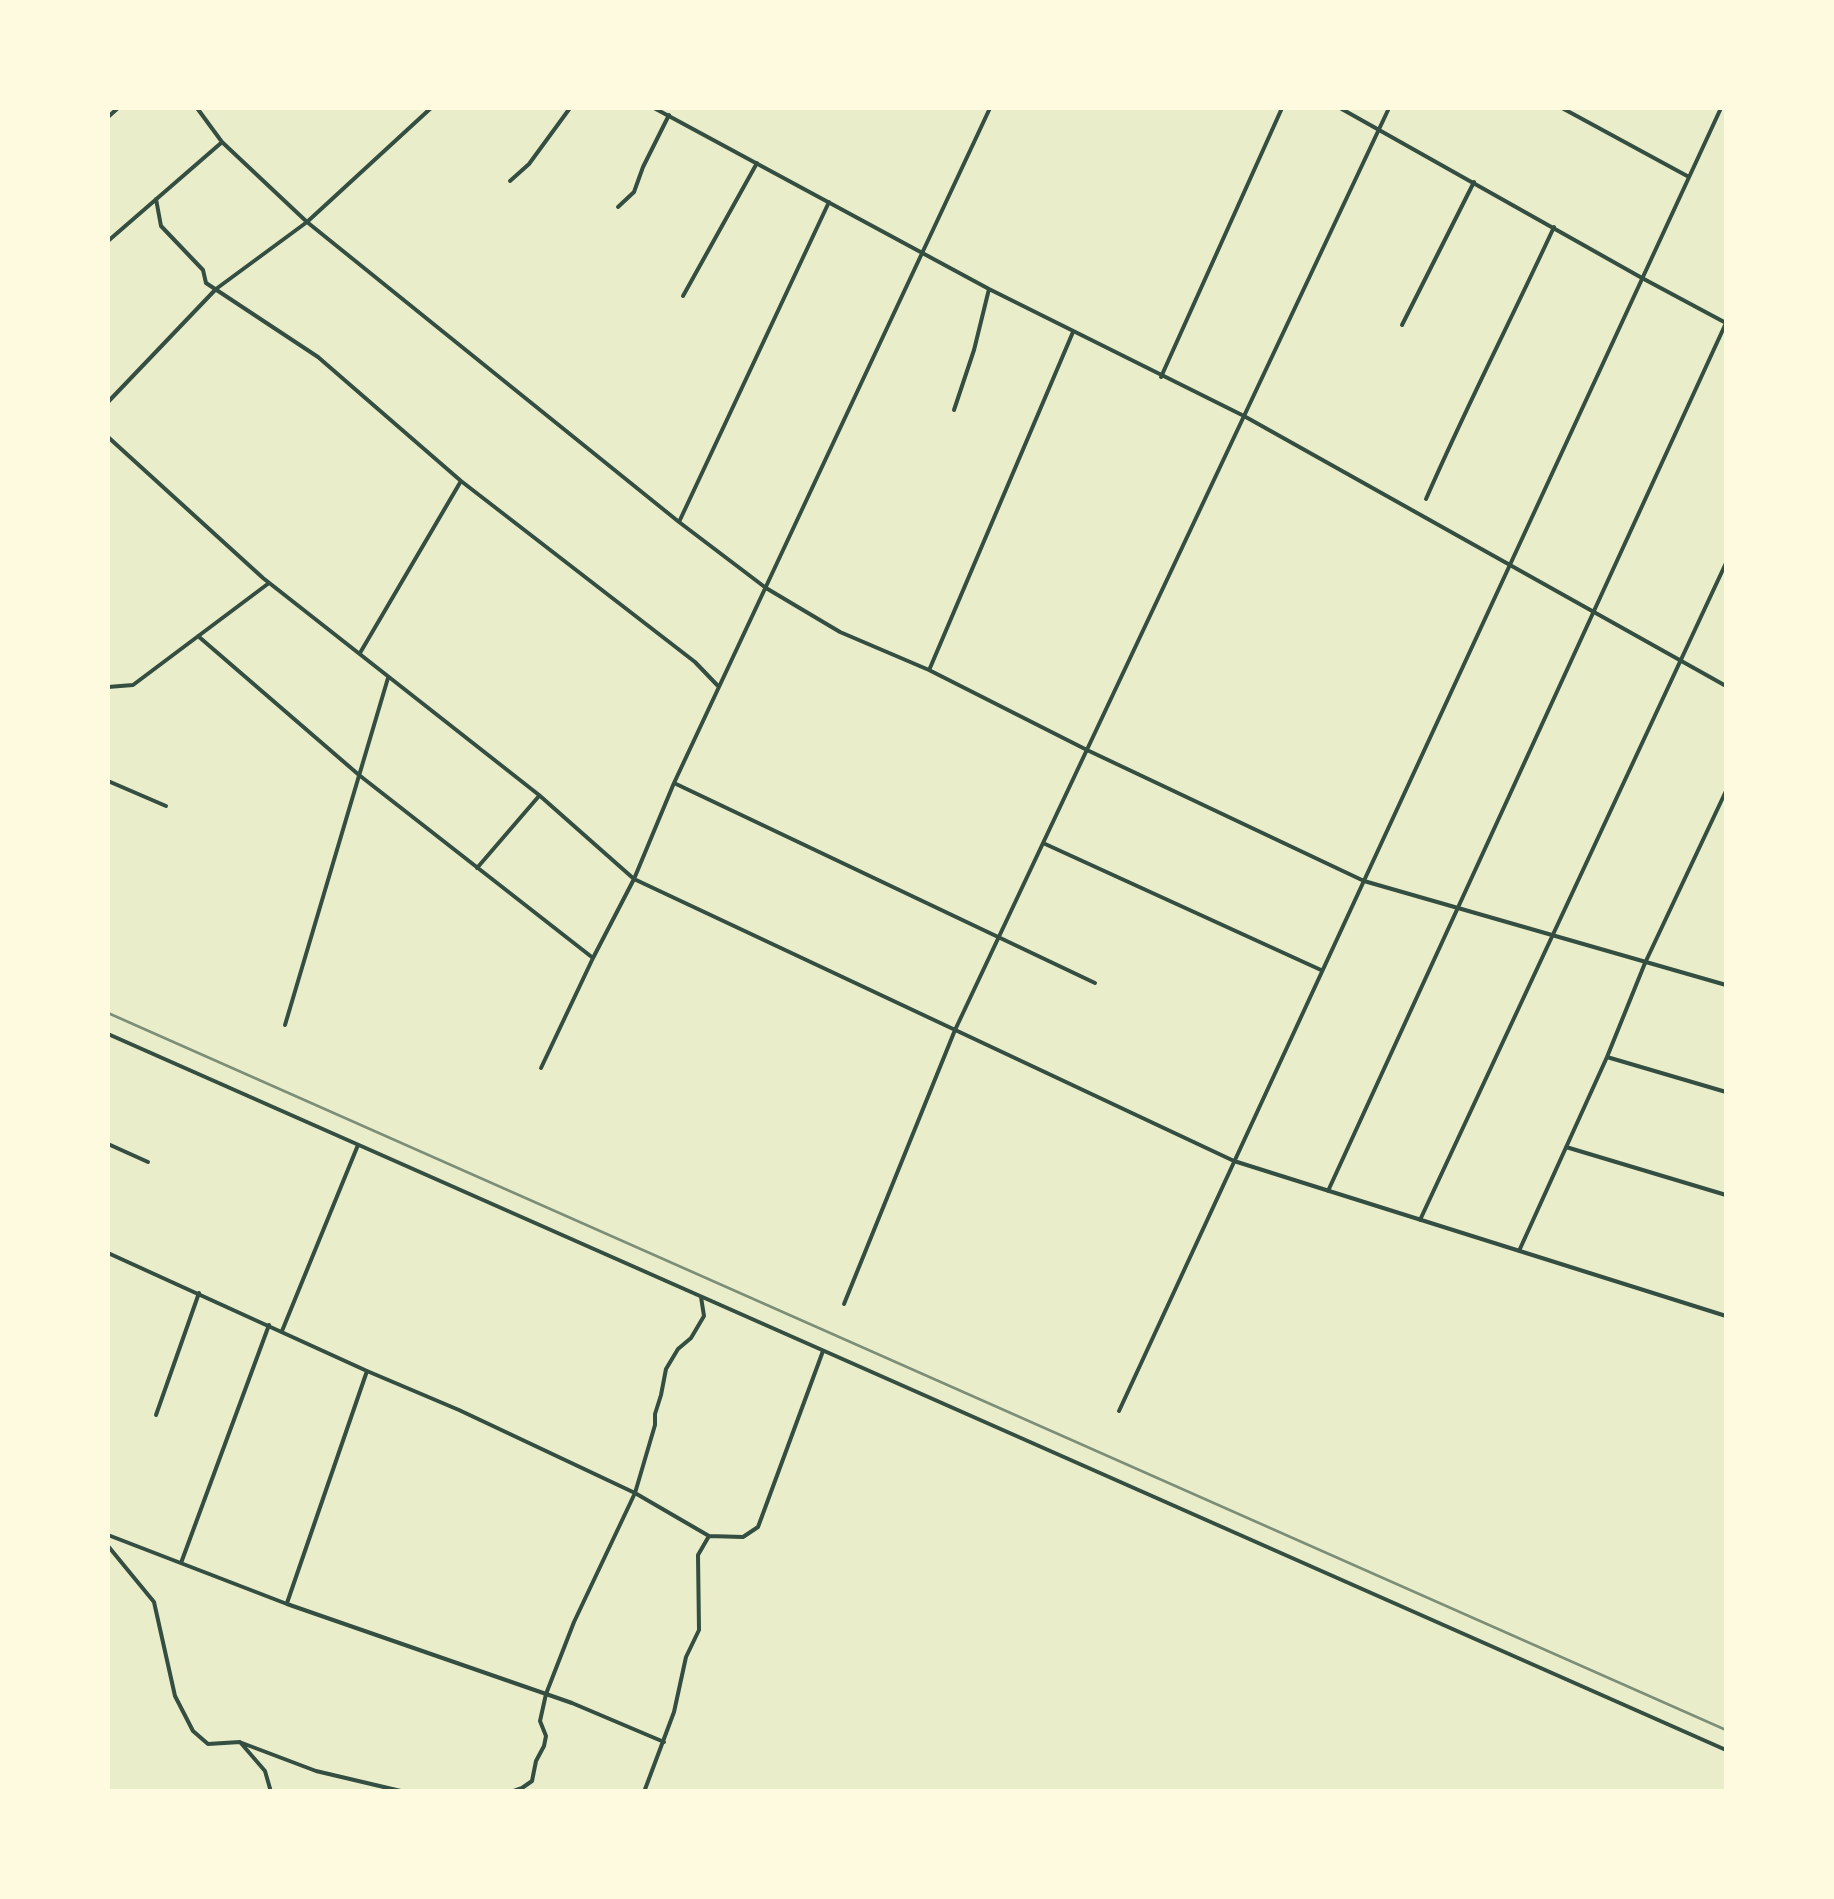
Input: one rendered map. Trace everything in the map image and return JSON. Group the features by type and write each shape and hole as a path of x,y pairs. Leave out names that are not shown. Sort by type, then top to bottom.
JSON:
{"street":[{"path":"108,117 118,108"},
{"path":"197,108 222,142 307,222 679,522 766,588 840,632 929,670 1087,750 1364,881 1726,985"},
{"path":"108,402 216,288 307,222 431,108"},
{"path":"510,181 529,164 570,108"},
{"path":"654,108 1073,332 1244,416 1726,686"},
{"path":"541,1068 634,879 674,783 990,108"},
{"path":"1162,377 1282,108"},
{"path":"1328,1191 1726,323 1340,108"},
{"path":"844,1304 955,1030 1388,108"},
{"path":"1562,108 1689,177"},
{"path":"1119,1411 1721,108"},
{"path":"618,207 634,192 668,115"},
{"path":"108,241 222,142"},
{"path":"683,296 757,163"},
{"path":"1402,325 1474,182"},
{"path":"156,199 161,226 203,270 206,283 318,358 461,481 694,662 719,687"},
{"path":"679,522 830,202"},
{"path":"1426,500 1554,227"},
{"path":"954,410 989,288"},
{"path":"929,670 1073,332"},
{"path":"108,437 270,583 539,795 634,879 1234,1162 1726,1316"},
{"path":"360,654 461,481"},
{"path":"1420,1220 1726,563"},
{"path":"1718,580 1726,584"},
{"path":"108,687 133,684 270,583"},
{"path":"198,636 358,776 593,958"},
{"path":"285,1024 388,678"},
{"path":"108,780 166,806"},
{"path":"674,783 1095,983"},
{"path":"1518,1251 1608,1056 1644,962 1726,791"},
{"path":"478,868 539,795"},
{"path":"1043,844 1322,971"},
{"path":"108,1034 1726,1750"},
{"path":"1608,1056 1726,1092"},
{"path":"108,1144 148,1162"},
{"path":"282,1332 358,1145"},
{"path":"1566,1147 1726,1195"},
{"path":"108,1253 459,1410 635,1493 709,1536 743,1537 758,1528 823,1351"},
{"path":"156,1415 198,1293"},
{"path":"511,1792 532,1781 546,1736 540,1721 546,1694 574,1622 635,1493 666,1369 704,1316 701,1297"},
{"path":"182,1563 269,1325"},
{"path":"287,1604 367,1372"},
{"path":"108,1535 287,1604 546,1694 664,1742"},
{"path":"644,1792 674,1712 686,1658 699,1630 698,1554 709,1536"},
{"path":"108,1546 154,1602 175,1696 193,1731 208,1744 240,1742 316,1771 404,1792"},
{"path":"240,1742 264,1771 271,1792"}],"railway":[{"path":"108,1013 1726,1730"}]}
